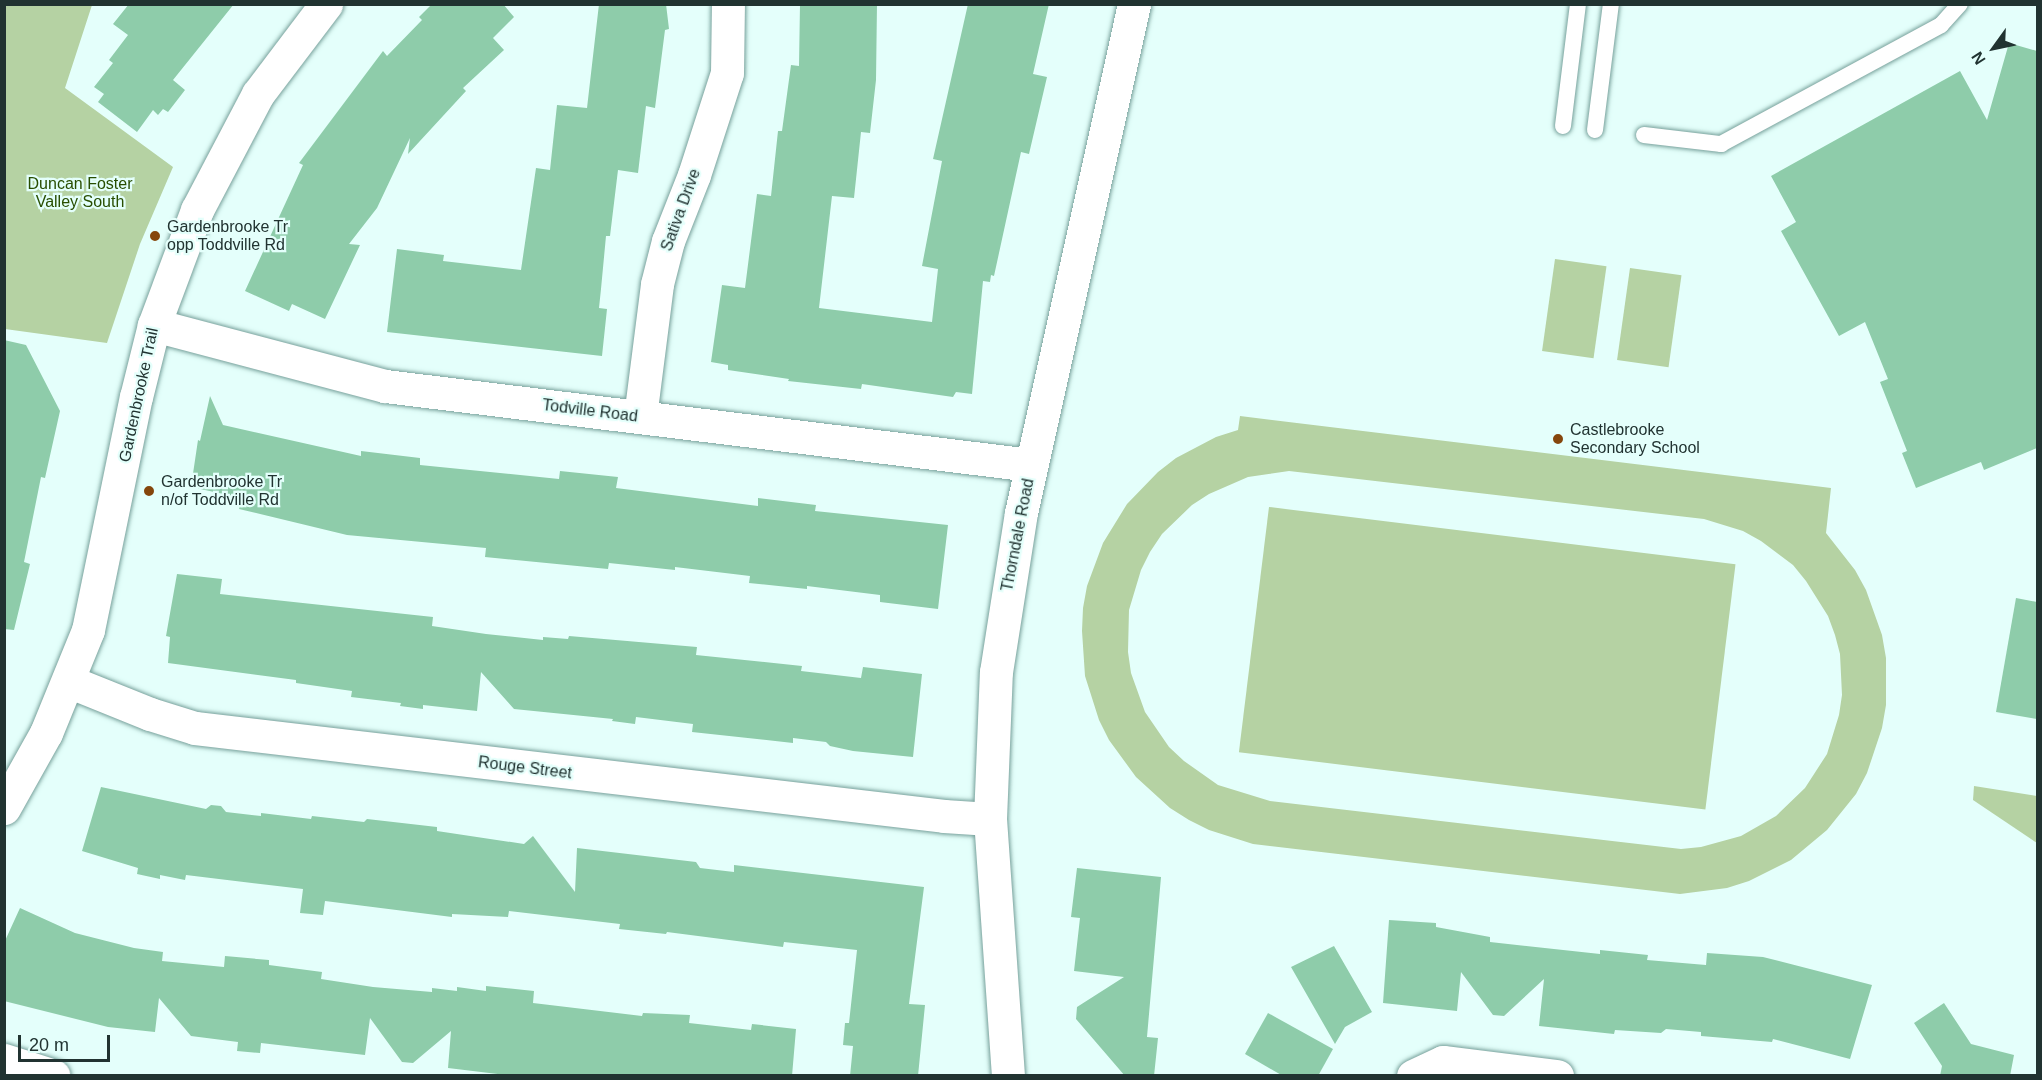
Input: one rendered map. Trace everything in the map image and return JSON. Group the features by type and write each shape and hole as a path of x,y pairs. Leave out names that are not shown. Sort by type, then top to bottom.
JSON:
{"street":[{"name":"Gardenbrooke Trail","path":"4,808 46,733 88,630 136,397 154,325 197,210 258,94 326,4"},
{"name":"Sativa Drive","path":"640,417 657,284 665,252 719,102 727,73 728,4"},
{"name":"Thorndale Road","path":"1008,1076 990,819 996,672 1005,605 1031,465 1134,4"},
{"name":"Todville Road","path":"154,325 385,386 1031,465"},
{"name":"Rouge Street","path":"68,681 150,714 195,728 944,816 990,819"},
{"path":"4,1060 54,1076"},
{"path":"1413,1076 1443,1062 1557,1076"}],"lane":[{"path":"1563,126 1578,4"},
{"path":"1595,130 1611,4"},
{"path":"1644,135 1721,144 1941,26 1960,4"}],"green space":[{"name":"Duncan Foster Valley South","path":"5,4 92,5 65,88 173,167 140,244 107,343 5,329"},
{"path":"1555,259 1606,266 1594,358 1542,351"},
{"path":"1630,268 1681,275 1669,367 1617,360"},
{"path":"1240,416 1831,488 1826,533 1855,570 1866,590 1882,635 1886,658 1886,705 1882,728 1867,773 1856,794 1827,830 1791,860 1749,881 1727,888 1680,894 1253,844 1209,830 1189,820 1170,808 1136,777 1109,740 1099,720 1085,676 1083,608 1087,586 1103,543 1127,504 1158,472 1176,458 1216,437 1238,430","holes":["1289,471 1704,519 1743,531 1761,541 1793,565 1806,581 1828,616 1835,635 1840,654 1842,695 1839,715 1827,754 1805,788 1776,816 1741,836 1701,847 1681,849 1270,801 1218,785 1184,761 1169,747 1145,712 1131,673 1128,652 1129,610 1141,570 1150,552 1162,534 1192,505 1209,494 1248,477"]},
{"path":"1269,507 1735,564 1705,809 1239,752"},
{"path":"1974,786 2037,796 2037,843 1973,800"}],"building":[{"path":"129,4 234,4 173,80 185,90 168,112 163,109 158,115 153,110 137,132 98,102 104,94 94,87 113,63 109,60 128,35 113,24"},
{"path":"432,4 503,4 514,17 493,38 504,50 463,88 466,91 408,154 410,138 377,208 349,244 360,245 325,319 292,304 289,311 245,291 303,165 299,163 383,51 387,56 422,20 419,17"},
{"path":"599,4 666,4 669,29 665,30 655,108 646,106 638,173 618,170 610,236 606,236 599,308 607,309 602,356 387,332 397,249 444,255 443,261 521,270 536,168 550,170 557,105 587,108"},
{"path":"800,4 877,4 876,80 870,133 861,132 854,198 832,196 819,308 932,322 938,269 922,266 942,161 933,159 968,4 1049,4 1033,74 1047,77 1029,154 1021,152 994,276 991,275 990,282 983,281 972,394 956,392 953,397 862,384 861,389 788,381 789,379 728,370 728,365 711,362 722,285 745,288 757,194 771,196 778,131 782,131 791,65 799,66"},
{"path":"2009,43 2037,51 2037,448 1984,470 1981,462 1916,488 1902,453 1907,451 1880,382 1888,379 1865,322 1839,336 1781,231 1796,222 1771,176 1960,71 1987,120"},
{"path":"4,340 26,345 60,411 45,478 41,477 24,562 30,564 14,630 4,629"},
{"path":"210,396 223,425 361,456 361,451 420,458 420,465 559,479 560,471 618,477 616,488 758,506 758,498 816,505 815,511 948,525 938,609 880,602 880,595 807,586 807,589 749,583 750,576 675,567 675,570 609,563 608,569 485,557 486,548 347,535 239,509 242,498 191,487 198,440 200,441"},
{"path":"177,574 222,579 220,594 433,617 432,626 486,634 543,640 543,637 568,639 569,636 697,647 696,655 802,666 801,671 861,678 863,667 922,674 913,757 853,751 830,746 826,742 793,738 793,743 692,732 693,724 636,717 635,724 612,721 613,719 514,709 481,672 477,711 423,705 423,709 400,706 401,703 351,697 352,691 296,683 296,680 168,663 170,637 166,636"},
{"path":"2016,598 2037,602 2037,719 1996,712"},
{"path":"101,787 206,809 211,805 221,806 226,812 261,816 261,813 364,822 367,819 437,827 437,831 524,844 533,836 575,892 577,848 696,862 700,868 734,872 734,865 924,887 909,1004 925,1005 918,1076 850,1076 853,1046 843,1045 845,1023 849,1023 857,950 784,942 783,947 667,932 666,934 619,929 620,924 509,911 508,917 452,914 452,917 325,901 323,915 300,913 303,889 186,875 185,880 160,875 160,879 137,874 138,868 82,851"},
{"path":"1077,868 1161,877 1147,1037 1158,1038 1154,1076 1125,1076 1076,1019 1077,1007 1124,977 1074,971 1080,918 1071,917"},
{"path":"20,908 75,933 134,948 163,952 162,961 224,967 225,956 269,960 269,965 322,972 321,979 373,987 432,992 432,988 457,991 457,987 486,991 486,986 534,991 533,1003 642,1016 643,1013 690,1015 689,1023 751,1030 752,1024 796,1029 792,1076 514,1076 448,1068 451,1031 413,1063 402,1062 370,1018 365,1055 261,1043 260,1053 237,1051 238,1042 191,1036 159,998 155,1032 108,1027 4,1001 4,943"},
{"path":"1389,920 1436,923 1436,927 1490,937 1490,942 1600,954 1600,950 1648,955 1647,960 1706,965 1707,953 1763,957 1872,985 1850,1059 1773,1039 1772,1042 1701,1036 1701,1032 1666,1029 1661,1033 1615,1030 1614,1034 1539,1026 1544,979 1504,1016 1493,1015 1461,972 1457,1011 1383,1003"},
{"path":"1334,946 1372,1012 1345,1027 1335,1044 1291,967"},
{"path":"1944,1003 1971,1044 2014,1055 2010,1076 1940,1076 1942,1066 1914,1023"},
{"path":"1268,1013 1333,1049 1318,1076 1283,1076 1245,1054"}],"place":[{"name":"Gardenbrooke Tr opp Toddville Rd","path":"155,236"},
{"name":"Castlebrooke Secondary School","path":"1558,439"},
{"name":"Gardenbrooke Tr n/of Toddville Rd","path":"149,491"}]}
